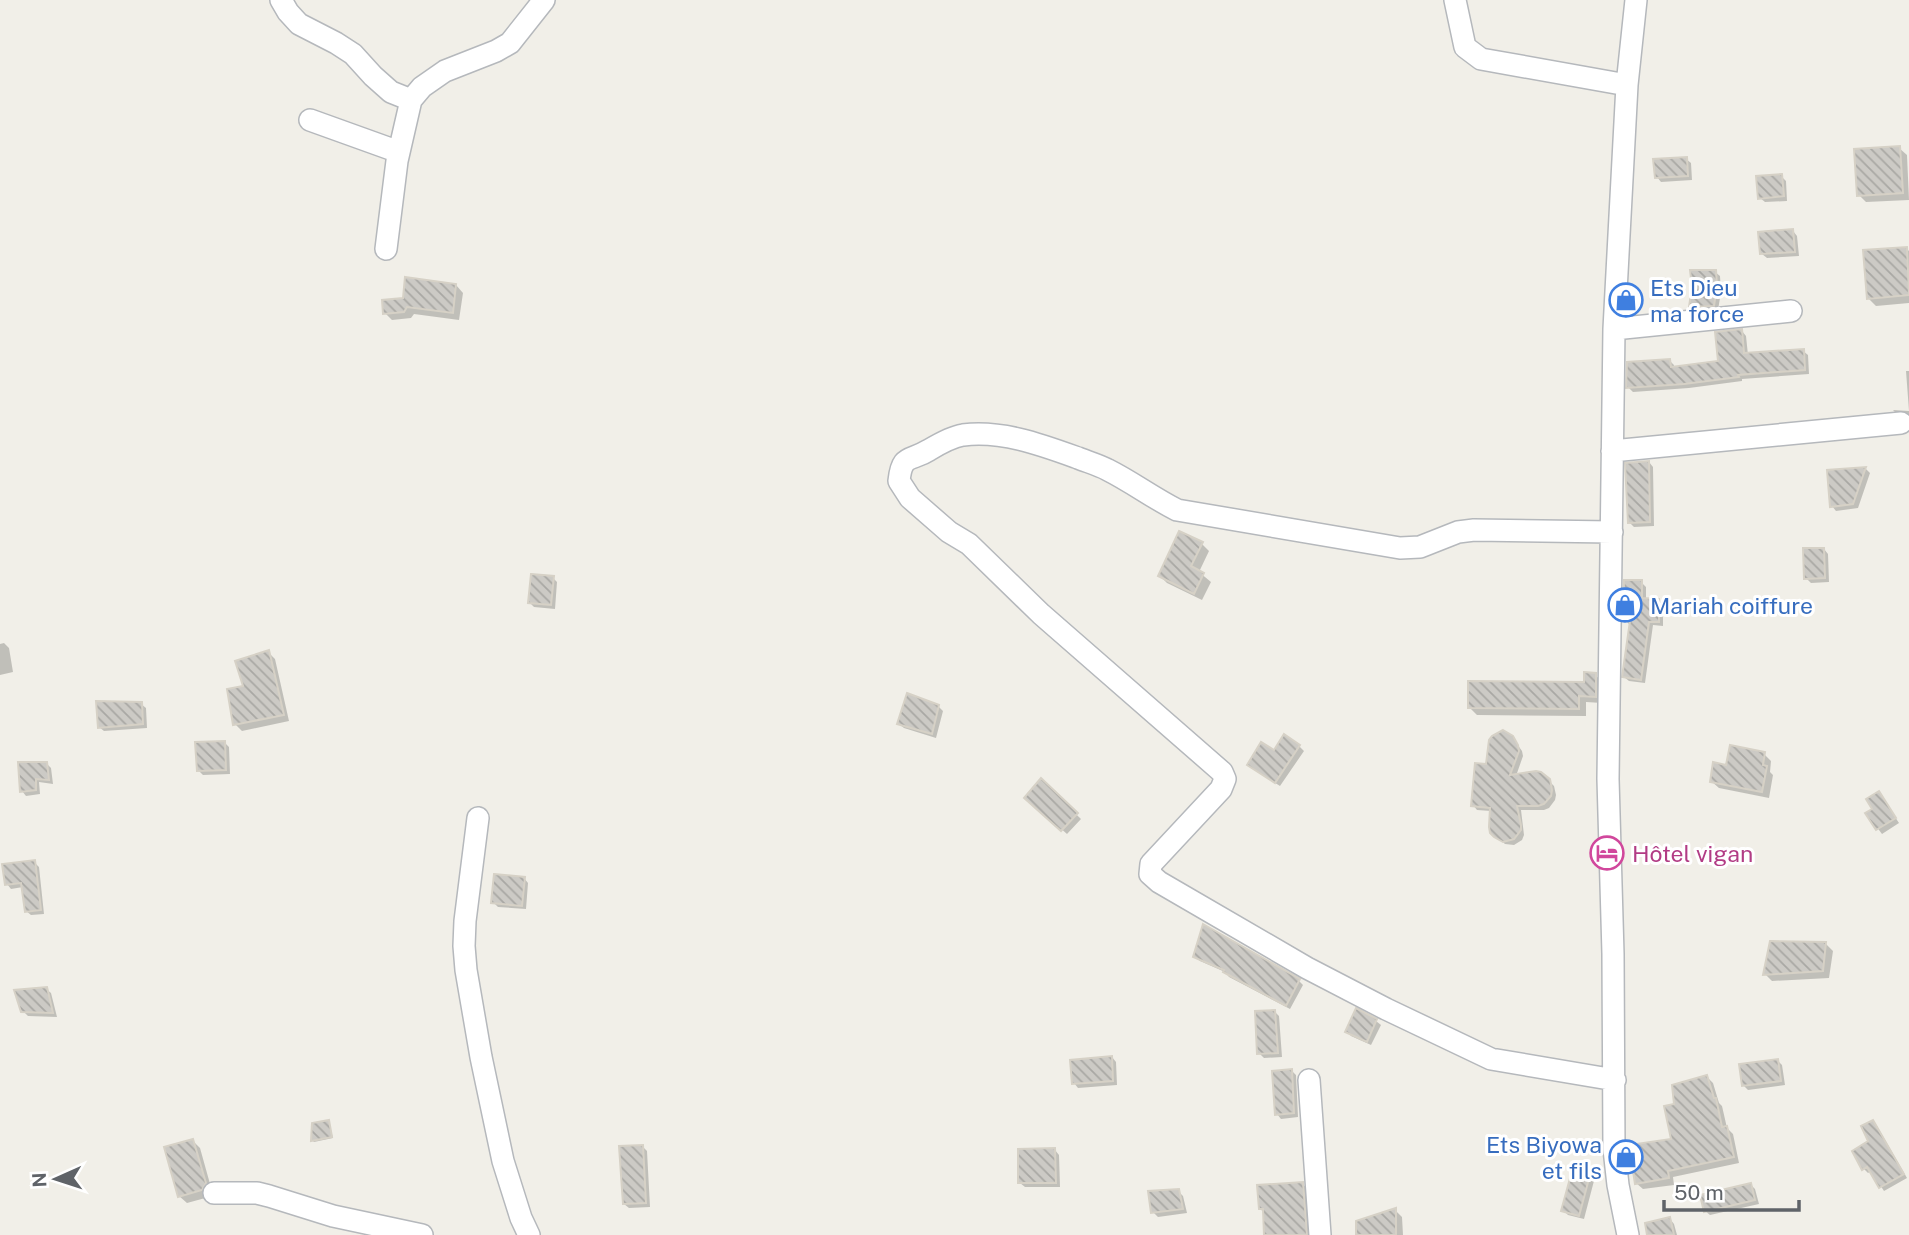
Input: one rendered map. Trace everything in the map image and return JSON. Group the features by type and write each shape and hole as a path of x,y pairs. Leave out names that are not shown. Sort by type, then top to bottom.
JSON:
{"street":[{"path":"281,0 299,24 337,43 353,54 391,92 411,100"},
{"path":"386,249 399,152 411,100 422,87 445,71 510,43 544,0"},
{"path":"1455,0 1465,47 1481,59 1627,85"},
{"path":"1628,1235 1614,1149 1615,1080 1608,779 1614,329 1627,85 1636,0"},
{"path":"310,120 399,152"},
{"path":"1614,329 1791,311"},
{"path":"1612,451 1901,423"},
{"path":"1612,532 1475,530 1458,532 1420,547 1400,548 1177,510 1107,469 1033,442 986,435 962,435 940,443 923,454 909,458 900,467 899,481 910,498 949,532 969,544 1041,614 1222,772 1225,779 1221,789 1151,864 1150,874 1159,882 1307,968 1480,1054 1512,1063 1615,1080"},
{"path":"478,818 465,921 466,970 503,1161 529,1235"},
{"path":"1309,1080 1320,1235"},
{"path":"214,1193 269,1195 333,1216 422,1235"}],"building":[{"path":"1900,146 1903,193 1857,196 1854,149"},
{"path":"1687,157 1688,176 1655,178 1653,159"},
{"path":"1782,174 1784,196 1758,199 1756,176"},
{"path":"1793,229 1795,252 1760,254 1758,232"},
{"path":"1907,247 1909,295 1867,299 1863,250"},
{"path":"1690,270 1716,270 1714,306 1689,307 1692,287"},
{"path":"405,277 456,284 453,313 407,307 404,312 383,314 382,300 403,298"},
{"path":"1742,329 1744,353 1804,349 1805,370 1626,388 1627,362 1670,359 1671,367 1718,361 1715,332"},
{"path":"1649,461 1650,522 1628,523 1625,463"},
{"path":"1866,467 1853,504 1830,507 1827,470"},
{"path":"1179,531 1203,542 1191,566 1204,573 1194,594 1158,576"},
{"path":"1803,548 1824,548 1825,578 1804,579"},
{"path":"531,574 554,576 551,605 528,603"},
{"path":"1624,580 1642,580 1642,598 1659,599 1659,622 1649,622 1641,680 1622,677 1630,621 1623,621"},
{"path":"269,650 284,715 233,725 227,689 243,686 235,661"},
{"path":"1584,672 1596,673 1596,697 1579,696 1579,709 1468,708 1468,681 1584,682"},
{"path":"907,693 939,705 932,734 897,724"},
{"path":"96,701 142,702 143,724 98,728"},
{"path":"1503,730 1513,736 1519,751 1510,775 1541,772 1550,779 1552,790 1551,796 1544,804 1517,806 1521,830 1514,839 1503,842 1490,833 1490,808 1471,806 1475,763 1486,764 1489,740"},
{"path":"1284,734 1300,745 1275,783 1247,765 1261,742 1274,750"},
{"path":"225,741 226,770 197,771 195,742"},
{"path":"1730,745 1765,752 1763,765 1767,766 1762,792 1710,782 1713,762 1726,765"},
{"path":"18,762 47,762 49,780 36,779 36,790 20,792"},
{"path":"1041,778 1078,813 1061,831 1024,798"},
{"path":"1879,791 1896,818 1876,830 1865,813 1872,809 1866,799"},
{"path":"35,860 41,910 25,912 21,883 5,885 2,864"},
{"path":"494,874 525,877 522,906 491,903"},
{"path":"1203,924 1300,979 1286,1006 1223,972 1224,970 1193,957"},
{"path":"1770,941 1826,942 1823,971 1763,975"},
{"path":"47,987 53,1013 21,1012 14,990"},
{"path":"1356,1008 1377,1019 1367,1042 1345,1032"},
{"path":"1275,1010 1278,1053 1257,1054 1255,1011"},
{"path":"1112,1056 1113,1081 1072,1084 1070,1060"},
{"path":"1778,1059 1781,1081 1742,1086 1739,1064"},
{"path":"1292,1069 1294,1113 1275,1115 1272,1071"},
{"path":"1707,1075 1716,1098 1722,1127 1727,1126 1734,1157 1668,1171 1669,1178 1635,1184 1629,1145 1671,1139 1664,1106 1674,1104 1672,1085"},
{"path":"329,1120 332,1137 311,1141 312,1123"},
{"path":"1873,1120 1904,1174 1879,1188 1867,1167 1862,1170 1852,1151 1868,1141 1861,1126"},
{"path":"193,1139 206,1183 202,1190 178,1197 164,1147"},
{"path":"643,1145 646,1203 623,1204 619,1146"},
{"path":"1055,1148 1056,1183 1018,1183 1018,1149"},
{"path":"1572,1171 1591,1171 1579,1216 1561,1211"},
{"path":"1303,1182 1307,1235 1264,1235 1263,1209 1259,1209 1257,1185"},
{"path":"1751,1183 1755,1200 1704,1212 1700,1195"},
{"path":"1179,1189 1183,1209 1151,1213 1148,1191"},
{"path":"1396,1208 1396,1235 1356,1235 1356,1221"},
{"path":"1670,1217 1674,1235 1647,1235 1645,1223"}],"place":[{"name":"Ets Dieu ma force","path":"1626,300"},
{"name":"Mariah coiffure","path":"1625,605"},
{"name":"Hôtel vigan","path":"1607,853"},
{"name":"Ets Biyowa et fils","path":"1626,1157"}]}
